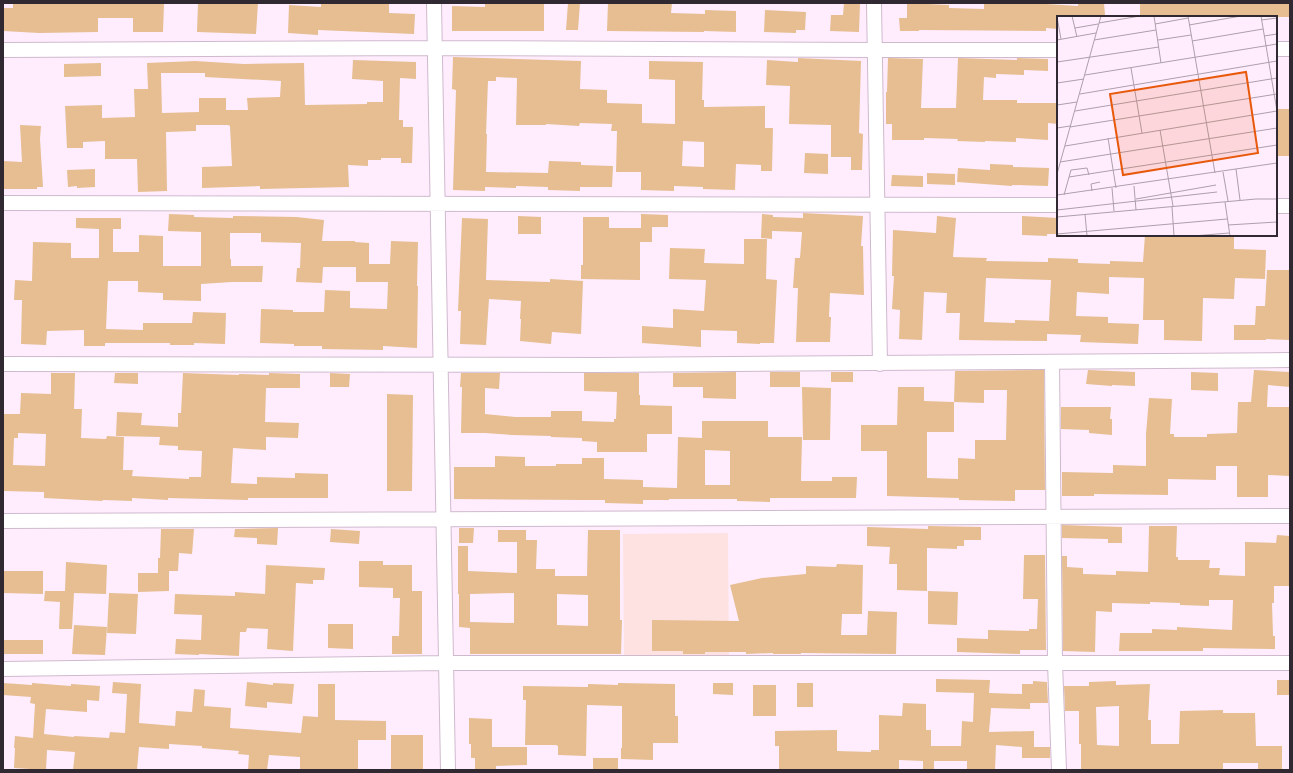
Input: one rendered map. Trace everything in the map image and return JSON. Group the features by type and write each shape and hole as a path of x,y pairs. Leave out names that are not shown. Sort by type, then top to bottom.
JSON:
{"street":[{"path":"434,3 448,770"},
{"path":"874,3 880,364"},
{"path":"3,50 434,48 1057,50"},
{"path":"1277,49 1290,49"},
{"path":"3,203 1057,205"},
{"path":"1277,206 1290,206"},
{"path":"3,364 880,364 1290,360"},
{"path":"1052,362 1055,663 1059,770"},
{"path":"3,521 1290,516"},
{"path":"3,670 446,663 1290,663"}],"shaded area":[{"path":"728,533 729,658 624,658 623,534"}],"building":[{"path":"13,3 164,3 163,32 133,32 133,18 98,18 98,32 39,33 3,31 3,8 13,8"},
{"path":"198,3 258,3 256,34 197,32"},
{"path":"321,3 389,3 389,13 415,14 414,34 318,30 318,35 288,33 289,5 321,7"},
{"path":"485,3 544,3 544,31 452,31 452,6 485,7"},
{"path":"568,3 580,3 578,30 566,30"},
{"path":"608,3 672,3 671,13 705,14 705,10 736,11 736,32 607,31"},
{"path":"844,3 860,3 859,32 830,31 831,15 843,15"},
{"path":"907,3 949,5 949,8 984,9 984,3 1047,3 1078,6 1078,3 1104,3 1105,15 1057,16 1057,29 1046,28 1046,31 900,31 899,18 907,18"},
{"path":"1140,3 1290,3 1290,17 1140,16"},
{"path":"765,10 806,12 805,30 796,30 796,33 764,32"},
{"path":"453,57 581,61 580,89 607,90 607,103 642,104 642,123 675,124 675,80 649,79 649,61 703,62 702,100 704,100 704,107 765,106 765,128 773,128 772,171 761,171 761,165 736,164 735,190 674,186 674,191 641,190 641,172 616,172 617,131 611,131 612,124 580,123 579,126 546,124 516,125 517,78 496,77 496,81 488,81 486,172 548,173 549,161 581,162 581,165 613,166 612,187 580,187 580,191 548,190 548,187 516,186 516,188 485,187 485,191 453,190 456,90 452,89","holes":["683,141 704,142 704,167 682,166"]},
{"path":"798,58 861,61 859,133 863,134 862,170 851,170 851,157 831,157 831,125 789,124 790,86 766,85 767,60 798,62"},
{"path":"888,58 923,59 921,108 956,108 958,58 1017,60 1017,58 1048,59 1048,71 1024,70 1024,75 996,74 996,78 984,77 983,100 1017,100 1017,103 1057,103 1057,124 1048,123 1048,140 1016,138 1016,142 985,142 957,141 958,139 924,138 924,140 892,140 892,124 886,124"},
{"path":"353,60 416,62 416,79 400,78 399,120 403,120 403,127 413,127 412,163 401,163 401,158 381,158 381,160 368,160 368,166 348,165 349,187 260,189 260,186 202,188 202,167 232,166 230,126 228,125 196,125 196,131 166,132 167,191 138,192 137,159 105,159 105,141 83,142 83,148 67,148 65,106 102,105 102,118 135,117 134,89 148,89 147,63 195,61 244,64 304,63 305,105 367,104 367,102 383,102 383,81 352,79","holes":["161,73 205,73 205,77 281,81 280,97 247,98 248,110 226,110 226,98 199,98 199,112 162,113"]},
{"path":"101,63 101,76 64,77 64,64"},
{"path":"1277,109 1290,109 1290,156 1277,156"},
{"path":"20,125 41,126 40,139 43,187 37,187 37,189 3,189 3,161 22,162"},
{"path":"805,153 828,154 828,174 804,173"},
{"path":"990,164 1013,165 1013,167 1049,168 1048,186 1012,186 957,182 958,168 990,170"},
{"path":"95,169 95,187 68,187 67,170"},
{"path":"927,173 955,174 955,185 927,184"},
{"path":"892,175 923,176 923,187 891,186"},
{"path":"803,213 863,216 861,246 863,246 864,295 830,293 830,342 796,342 798,288 793,288 795,258 800,258 802,232 772,231 772,239 761,238 762,214 773,215 773,217 803,218"},
{"path":"169,214 194,215 194,217 296,217 324,220 322,241 355,241 369,243 369,264 390,264 391,241 418,242 417,348 383,346 383,350 322,349 322,346 294,346 294,344 260,343 261,309 293,310 293,312 324,312 325,290 350,291 350,308 387,309 388,282 356,282 356,267 323,267 322,283 296,282 297,268 300,268 301,243 261,242 261,233 230,233 230,259 231,266 263,266 262,282 201,284 201,301 163,300 163,293 138,292 138,281 108,281 106,329 143,330 143,323 192,323 193,312 226,313 225,344 194,343 194,345 170,345 170,343 105,343 105,346 84,346 84,330 47,331 46,345 21,344 22,300 14,300 15,280 32,281 33,242 71,243 71,258 99,258 99,229 76,228 76,218 121,218 121,229 113,229 113,252 139,252 139,235 163,236 163,266 201,266 201,232 168,231"},
{"path":"641,214 668,215 668,227 652,227 652,242 640,242 640,280 581,279 581,265 583,265 583,217 609,217 609,228 641,228"},
{"path":"518,216 541,217 541,234 518,234"},
{"path":"937,216 956,218 953,257 987,258 986,261 1048,262 1048,258 1078,259 1078,263 1110,264 1110,261 1143,262 1145,236 1234,236 1234,249 1266,250 1265,279 1235,278 1234,299 1203,298 1202,341 1164,340 1164,320 1143,320 1144,278 1109,277 1109,294 1077,292 1076,316 1108,317 1108,323 1139,324 1138,344 1080,342 1081,335 1047,334 1047,341 959,340 960,313 946,313 947,293 924,292 922,340 899,339 900,310 892,309 894,276 892,276 893,230 936,233","holes":["986,278 1051,280 1049,321 1015,320 1015,323 984,322"]},
{"path":"1022,216 1057,218 1057,234 1047,234 1047,236 1022,235"},
{"path":"462,218 488,219 486,280 550,282 550,279 583,281 581,334 552,332 551,344 520,341 521,301 489,299 486,345 460,344 461,311 458,311"},
{"path":"744,239 767,239 766,279 777,280 774,343 737,343 737,331 701,330 701,347 642,343 642,326 673,328 673,309 704,311 706,280 669,279 670,248 705,249 704,263 744,264"},
{"path":"1267,270 1290,270 1290,340 1234,340 1234,325 1255,325 1256,306 1265,306"},
{"path":"1044,370 1045,490 1015,490 1015,501 887,496 887,451 861,451 861,425 897,425 898,387 924,387 924,401 954,402 955,371","holes":["984,390 1007,390 1006,440 975,440 975,459 958,458 958,479 927,478 927,432 954,432 954,402 984,403"]},
{"path":"1088,370 1135,372 1135,386 1086,384"},
{"path":"1254,370 1290,372 1290,387 1268,385 1267,407 1290,407 1290,476 1268,475 1268,497 1237,497 1237,466 1216,466 1216,480 1168,479 1168,495 1094,494 1094,496 1062,496 1062,472 1113,473 1113,465 1146,466 1146,434 1149,398 1172,399 1170,434 1174,434 1174,437 1207,437 1207,434 1237,433 1238,402 1251,402"},
{"path":"736,372 736,399 703,398 703,387 673,387 673,373"},
{"path":"770,372 800,372 800,387 770,387"},
{"path":"831,372 853,372 853,382 831,382"},
{"path":"1191,372 1218,373 1218,391 1191,390"},
{"path":"51,373 75,373 74,409 82,409 81,438 106,439 107,436 124,437 123,470 133,470 132,476 189,479 189,477 201,477 202,451 178,450 178,446 159,445 160,437 116,436 117,412 142,413 141,425 178,427 178,413 181,413 183,373 239,375 269,375 269,373 300,374 300,388 266,388 265,422 299,423 298,438 266,437 266,450 233,448 231,483 257,484 257,477 295,478 295,473 328,474 328,498 248,498 248,500 168,498 168,500 132,498 132,501 102,501 44,498 44,492 3,491 3,414 20,414 21,393 51,394","holes":["18,433 46,434 45,466 13,465 14,438 18,438"]},
{"path":"115,373 138,373 138,384 114,383"},
{"path":"330,373 350,374 349,387 330,387"},
{"path":"461,373 500,373 499,389 485,388 485,414 515,417 551,417 551,411 582,411 582,421 614,422 614,419 616,419 617,392 584,391 584,373 639,373 640,405 672,406 672,434 647,434 647,452 597,452 597,442 582,441 582,438 461,433"},
{"path":"802,387 831,388 830,440 803,440"},
{"path":"387,394 413,395 412,491 387,491"},
{"path":"1061,407 1111,407 1110,419 1112,419 1112,435 1089,433 1089,430 1061,429"},
{"path":"702,421 768,421 768,437 802,437 801,481 832,481 832,477 857,477 856,498 770,498 770,502 737,501 737,499 669,499 643,500 643,504 605,503 605,500 454,499 454,467 495,467 495,456 525,457 525,466 582,464 582,458 604,458 604,479 643,480 643,487 677,488 678,437 702,438","holes":["705,450 730,451 730,485 705,485"]},
{"path":"1062,525 1122,527 1122,543 1108,543 1108,539 1062,538"},
{"path":"928,526 981,527 981,540 964,540 964,546 957,546 957,549 927,548 927,591 897,590 897,564 889,564 890,547 867,546 867,527 928,529"},
{"path":"1149,526 1177,526 1176,557 1178,557 1178,560 1210,560 1209,568 1220,568 1219,575 1245,576 1245,542 1276,543 1277,535 1290,536 1290,586 1274,586 1274,603 1272,603 1275,649 1203,648 1203,651 1119,651 1120,633 1152,633 1152,629 1177,630 1177,627 1232,630 1233,600 1209,600 1209,606 1150,602 1150,604 1112,603 1112,612 1096,611 1095,652 1063,651 1062,556 1067,556 1067,567 1083,568 1083,574 1116,575 1116,571 1148,572"},
{"path":"278,528 277,545 257,544 257,538 234,537 235,529"},
{"path":"459,528 474,528 473,543 459,543"},
{"path":"161,529 194,529 192,554 179,553 178,571 169,571 169,591 138,592 138,573 158,573"},
{"path":"331,529 360,531 359,544 330,542"},
{"path":"498,530 526,530 526,540 537,540 536,569 555,569 555,576 587,576 588,530 620,530 620,620 622,620 621,654 470,654 470,628 459,627 458,546 468,546 468,571 517,573 517,542 498,542","holes":["514,593 514,623 470,622 470,594","557,594 588,595 588,626 557,625"]},
{"path":"1024,555 1045,555 1046,650 1020,650 1020,654 957,652 957,638 988,639 988,630 1029,631 1029,629 1037,629 1038,599 1023,599"},
{"path":"359,561 383,561 383,565 412,565 412,591 422,591 422,654 392,654 392,636 399,636 400,598 393,598 393,588 359,587"},
{"path":"66,562 107,565 106,594 74,593 72,629 59,629 60,602 44,601 45,591 65,591"},
{"path":"837,564 863,565 862,614 842,614 841,635 867,635 868,611 897,612 896,654 746,654 746,652 705,652 705,654 683,654 683,651 652,651 652,620 739,621 730,585 762,578 806,574 806,566 836,567"},
{"path":"266,565 325,568 324,580 313,580 313,584 296,583 293,651 267,649 268,629 247,628 246,632 240,632 239,656 175,654 176,639 201,640 202,615 174,614 175,594 235,596 235,592 265,594"},
{"path":"3,571 43,571 43,594 3,593"},
{"path":"928,591 958,592 957,625 928,624"},
{"path":"109,593 138,594 136,634 107,633"},
{"path":"328,624 353,624 353,649 328,648"},
{"path":"74,625 107,627 105,655 72,654"},
{"path":"3,640 43,640 43,654 3,654"},
{"path":"936,679 990,680 989,693 1022,694 1022,684 1033,684 1033,681 1047,682 1048,703 1030,703 1030,709 991,708 989,732 1034,731 1034,747 1050,747 1050,758 1022,758 1022,747 996,745 995,770 967,770 967,761 934,761 934,770 923,770 923,761 899,760 899,770 779,770 779,746 775,746 775,731 837,730 837,751 871,752 871,750 879,750 879,715 902,716 903,703 926,704 926,730 931,730 931,746 961,746 962,721 973,722 974,693 936,692"},
{"path":"1277,680 1290,680 1290,695 1277,695"},
{"path":"1116,681 1116,685 1150,684 1148,720 1151,720 1151,744 1179,744 1180,711 1223,710 1223,713 1255,713 1256,746 1282,746 1282,770 1258,770 1258,763 1223,763 1223,770 1081,770 1079,711 1065,711 1064,686 1089,686 1089,682","holes":["1119,706 1119,746 1097,745 1096,707"]},
{"path":"113,682 141,684 139,723 175,726 176,711 192,712 194,689 205,690 204,706 231,708 230,728 301,733 303,716 318,717 318,684 335,684 335,720 386,721 386,740 358,740 358,770 300,770 300,757 269,755 267,770 248,770 249,755 238,754 239,751 202,748 202,746 169,744 169,749 139,747 137,770 73,770 75,752 47,750 46,770 14,768 15,736 33,738 35,704 30,703 31,697 3,695 3,683 100,686 99,701 87,700 87,712 46,709 44,734 109,738 110,732 125,733 127,694 112,693"},
{"path":"247,682 273,685 273,683 294,684 292,704 267,702 267,708 245,706"},
{"path":"618,683 675,684 675,716 678,716 678,743 653,743 653,760 621,759 622,706 587,705 586,756 558,755 558,746 556,745 525,745 526,700 523,700 523,686 588,687 588,684 618,685"},
{"path":"713,683 733,683 733,695 713,694"},
{"path":"797,683 813,683 813,707 797,707"},
{"path":"753,685 776,685 776,716 753,716"},
{"path":"469,718 492,719 492,747 527,747 527,765 496,766 496,769 475,769 475,758 471,758 471,744 469,744"},
{"path":"391,735 423,735 423,770 391,770"},
{"path":"593,758 618,758 618,770 593,770"}]}
